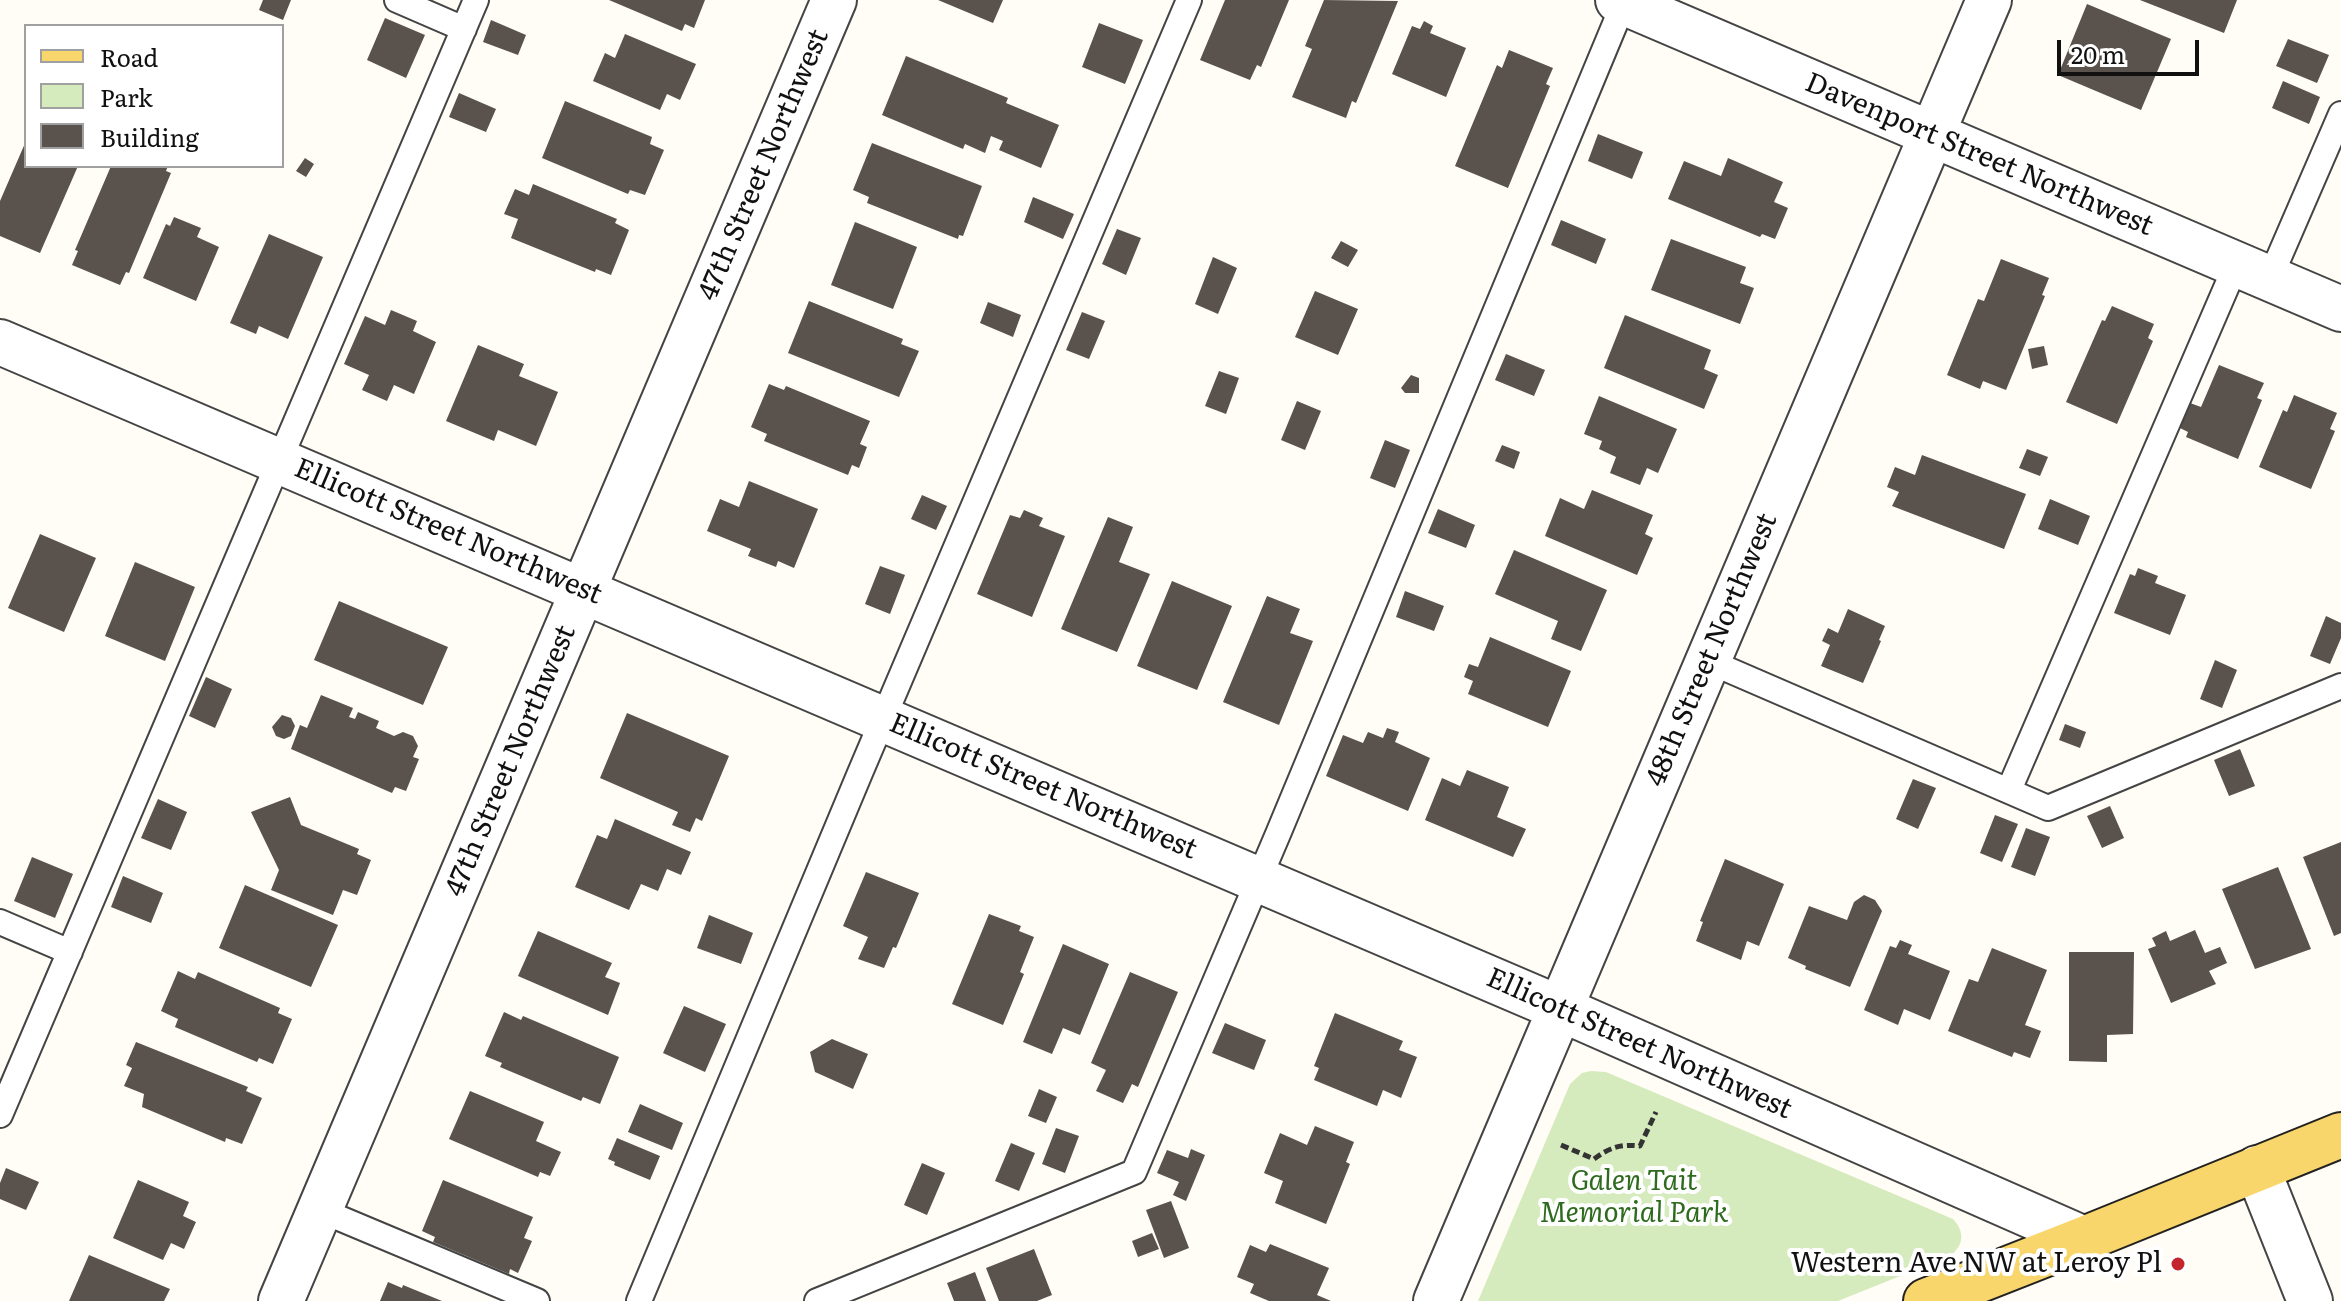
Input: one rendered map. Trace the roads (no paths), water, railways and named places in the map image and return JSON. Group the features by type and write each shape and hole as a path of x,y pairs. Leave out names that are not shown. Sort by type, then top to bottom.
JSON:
{"main road":[{"path":"1926,1301 2341,1135"}],"street":[{"name":"47th Street Northwest","path":"281,1301 834,0"},
{"name":"48th Street Northwest","path":"1436,1301 1989,0"},
{"name":"Davenport Street Northwest","path":"1622,1 2341,309"},
{"name":"Ellicott Street Northwest","path":"0,342 1561,1009 2084,1239"},
{"path":"2257,1168 2310,1301"}],"lane":[{"path":"397,0 464,29"},
{"path":"0,1115 476,0"},
{"path":"639,1301 1189,0"},
{"path":"817,1301 1134,1172 1259,880 1622,1"},
{"path":"2009,790 2253,272 2341,114"},
{"path":"1708,661 2048,808 2341,686"},
{"path":"0,922 70,952"},
{"path":"320,1210 537,1301"}],"place":[{"name":"Western Ave NW at Leroy Pl","path":"2178,1264"}],"park label":[{"name":"Galen Tait Memorial Park","path":"1634,1198"}]}
